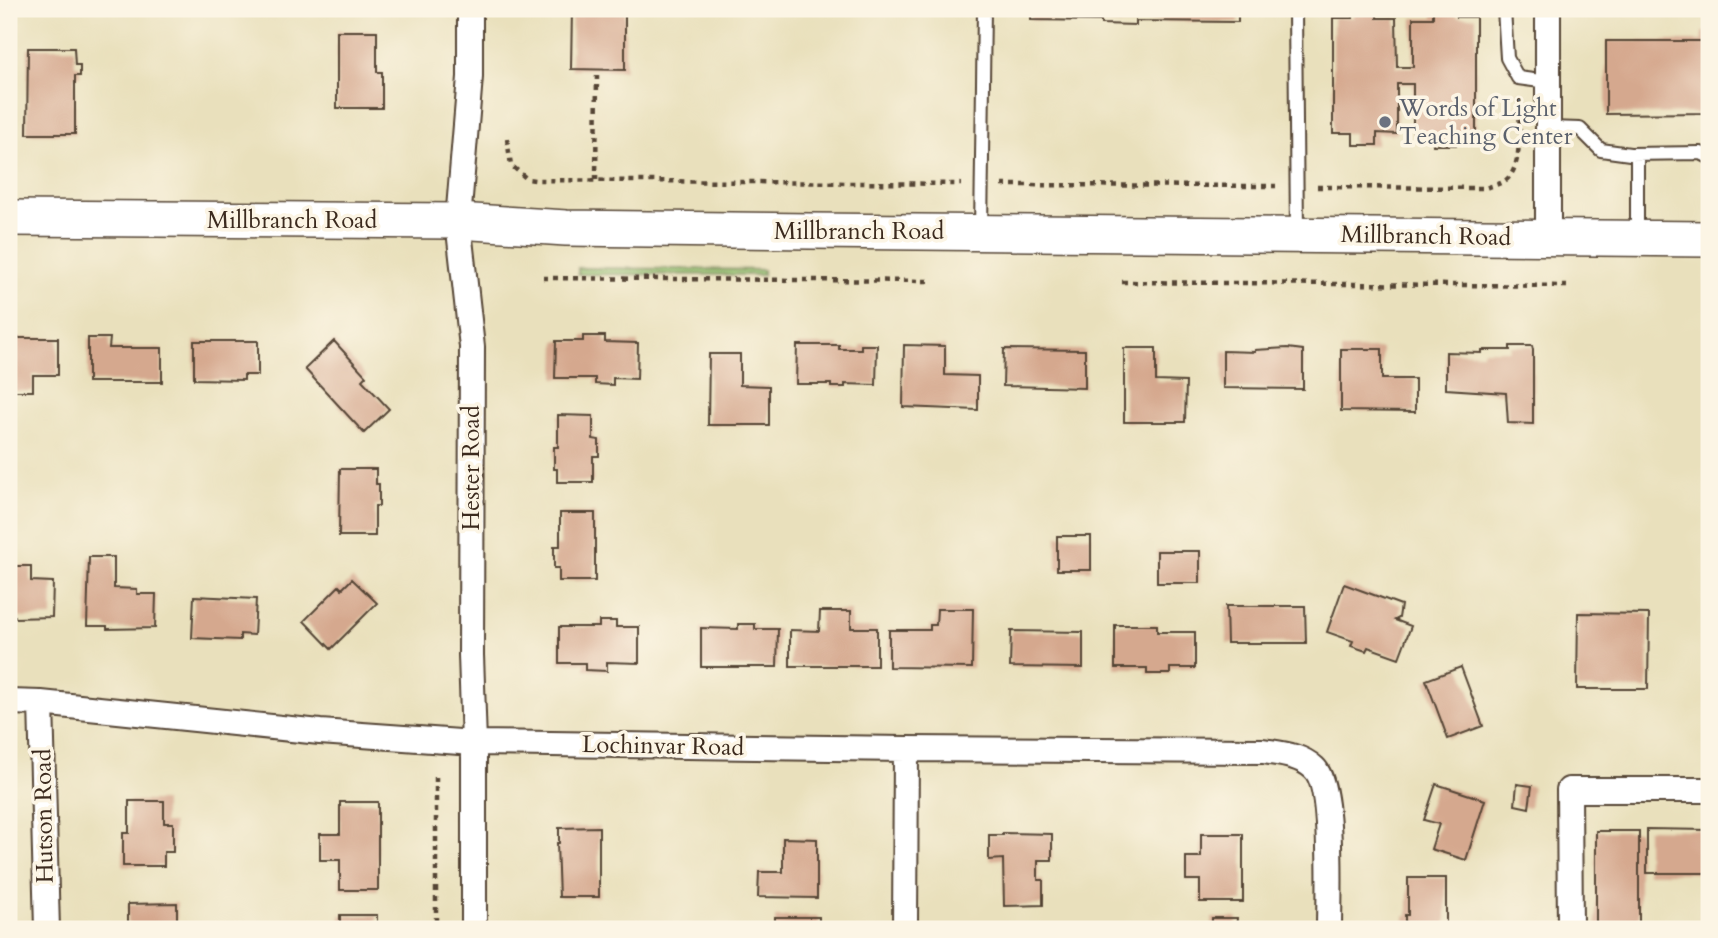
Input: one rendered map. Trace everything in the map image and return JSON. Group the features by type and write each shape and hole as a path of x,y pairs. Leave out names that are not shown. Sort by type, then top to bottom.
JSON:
{"main road":[{"name":"Millbranch Road","path":"9,218 458,221 566,228 1709,239"}],"street":[{"name":"Hester Road","path":"470,9 470,77 458,221 472,347 474,929"},
{"path":"1548,9 1548,237"},
{"name":"Lochinvar Road","path":"9,702 320,732 474,743 1263,751 1294,755 1316,769 1324,788 1328,817 1329,929"},
{"name":"Hutson Road","path":"41,703 47,929"},
{"path":"905,929 906,749"},
{"path":"1570,929 1569,790 1709,790"}],"lane":[{"path":"981,232 984,9"},
{"path":"1295,9 1297,235"},
{"path":"1504,9 1507,58 1518,78 1548,82"},
{"path":"1549,128 1580,129 1601,150 1637,154 1701,153 1709,157"},
{"path":"1637,154 1637,238"}],"path":[{"path":"596,180 597,74"},
{"path":"507,139 511,165 527,178 982,185 1485,188 1500,184 1510,176 1517,158 1518,78"},
{"path":"543,278 932,281"},
{"path":"1122,282 1569,286"},
{"path":"436,777 436,929"}],"green space":[{"path":"578,268 763,270 763,275 578,274"}],"building":[{"path":"572,9 625,9 625,70 571,69"},
{"path":"1031,9 1238,9 1238,22 1136,21 1136,25 1101,24 1101,21 1031,20"},
{"path":"1353,9 1377,9 1377,18 1396,18 1397,67 1413,67 1413,18 1433,18 1433,9 1456,9 1457,17 1476,17 1476,133 1457,133 1456,145 1433,145 1433,135 1413,135 1413,84 1397,84 1397,134 1377,133 1377,145 1353,145 1353,133 1333,133 1333,18 1353,18"},
{"path":"337,31 377,31 377,72 382,72 382,108 337,108"},
{"path":"1702,32 1709,32 1709,113 1606,114 1606,41 1703,41"},
{"path":"28,48 74,48 75,65 80,65 80,76 75,76 75,134 27,134"},
{"path":"583,336 605,336 605,342 638,343 637,379 613,378 613,385 595,384 595,378 555,378 556,341 583,341"},
{"path":"9,338 58,338 58,375 33,375 33,391 9,391"},
{"path":"88,338 110,338 109,348 162,348 162,382 88,382"},
{"path":"194,341 258,341 258,375 244,375 244,380 194,379"},
{"path":"334,341 366,376 362,380 389,409 364,433 305,369"},
{"path":"797,345 839,345 839,349 861,349 861,345 877,345 876,385 845,384 845,387 831,387 831,384 796,384"},
{"path":"904,345 945,346 945,375 978,376 978,410 903,407"},
{"path":"1510,346 1532,346 1533,424 1508,423 1506,393 1446,389 1446,352 1482,353 1482,350 1510,350"},
{"path":"1124,348 1156,348 1156,381 1186,382 1185,422 1124,422"},
{"path":"1287,348 1303,350 1303,389 1223,388 1223,351 1255,352"},
{"path":"1004,349 1085,350 1085,388 1003,386"},
{"path":"1341,349 1382,349 1382,379 1415,379 1415,412 1341,411"},
{"path":"709,354 740,354 740,385 769,386 769,425 708,425"},
{"path":"558,415 593,416 593,439 599,440 599,456 593,456 593,482 557,482 554,447 558,447"},
{"path":"340,469 376,469 379,506 375,506 375,536 339,536"},
{"path":"560,513 595,513 595,581 559,581 559,568 554,568 554,546 560,546"},
{"path":"1057,536 1091,536 1091,570 1057,570"},
{"path":"1157,551 1200,551 1200,583 1157,583"},
{"path":"89,557 114,557 114,588 137,589 137,594 156,594 155,628 107,629 107,626 87,626"},
{"path":"9,566 31,566 31,581 53,582 52,617 9,616"},
{"path":"352,579 377,603 331,649 304,621 339,586 342,589"},
{"path":"1344,584 1401,605 1399,618 1395,620 1411,626 1399,658 1368,647 1366,651 1351,646 1353,641 1327,632"},
{"path":"194,596 256,599 254,635 240,634 240,640 192,638"},
{"path":"1226,606 1305,606 1306,643 1227,643"},
{"path":"937,609 973,609 972,668 889,667 889,630 930,630 930,625 936,625"},
{"path":"820,611 851,611 851,628 877,628 877,666 790,666 790,630 819,631"},
{"path":"1578,613 1649,614 1648,689 1577,689"},
{"path":"599,621 616,621 616,627 639,627 639,663 607,662 607,671 585,670 585,663 559,663 559,627 599,627"},
{"path":"738,624 755,624 755,629 778,629 777,667 701,667 701,628 738,629"},
{"path":"1115,625 1157,625 1157,632 1195,632 1195,668 1170,668 1170,674 1147,674 1147,668 1115,668"},
{"path":"1011,631 1083,632 1083,668 1010,667"},
{"path":"1461,667 1483,726 1448,739 1426,680"},
{"path":"1436,784 1485,800 1466,860 1431,849 1439,824 1424,820"},
{"path":"1517,784 1532,786 1529,808 1515,805"},
{"path":"129,801 164,801 164,823 173,823 173,852 164,852 164,866 123,866 123,833 129,833"},
{"path":"340,802 378,802 378,890 340,890 340,860 320,860 320,834 340,834"},
{"path":"599,827 599,897 559,897 559,828"},
{"path":"1647,829 1709,830 1709,873 1647,873"},
{"path":"1596,831 1639,831 1639,929 1596,929"},
{"path":"1052,834 1052,860 1038,860 1038,880 1043,880 1043,905 1004,906 1003,859 989,860 989,835"},
{"path":"1201,834 1243,834 1243,902 1200,902 1200,880 1186,880 1186,857 1201,857"},
{"path":"783,838 817,839 817,898 758,897 759,872 783,872"},
{"path":"1408,878 1446,878 1446,929 1405,929 1405,915 1408,915"},
{"path":"177,903 177,929 128,929 128,904"},
{"path":"340,915 377,915 377,929 340,929"},
{"path":"775,917 819,917 819,929 775,929"},
{"path":"1212,918 1237,918 1236,929 1212,929"}],"place":[{"name":"Words of Light Teaching Center","path":"1385,122"}]}
